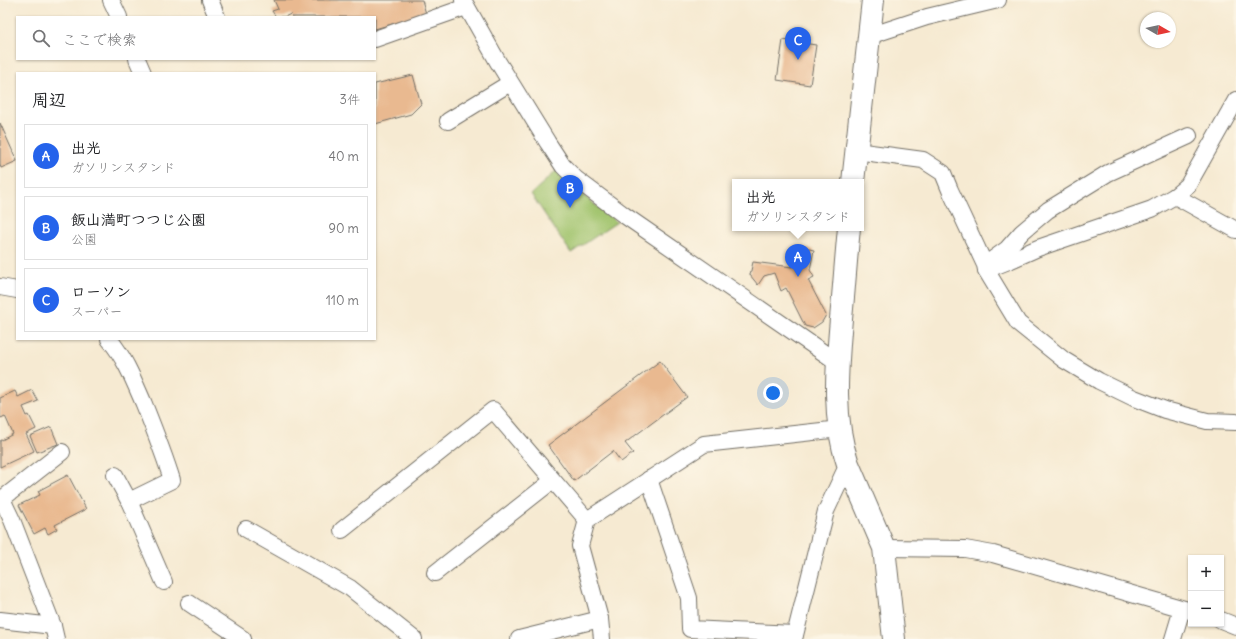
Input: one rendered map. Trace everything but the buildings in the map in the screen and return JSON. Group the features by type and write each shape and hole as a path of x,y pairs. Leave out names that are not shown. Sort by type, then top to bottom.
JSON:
{"street":[{"path":"111,0 119,16"},
{"path":"210,0 217,16"},
{"path":"853,179 873,0"},
{"path":"869,36 927,17 998,0"},
{"path":"376,39 464,3 510,83 563,166 576,179 624,215 837,362"},
{"path":"137,60 143,72"},
{"path":"448,121 510,83"},
{"path":"985,267 1011,260 1038,248 1152,209 1175,196 1188,185 1236,100"},
{"path":"985,267 1007,249 1022,232 1048,210 1108,173 1189,136"},
{"path":"856,151 923,160 943,173 985,267 1018,323 1064,360 1099,381 1134,398 1165,410 1207,422 1236,422"},
{"path":"1175,196 1236,230"},
{"path":"849,231 837,362 837,407 843,450 884,548 894,639"},
{"path":"0,287 16,290"},
{"path":"110,340 116,347 131,373 160,443 172,480 129,501"},
{"path":"342,530 492,410 587,520"},
{"path":"602,639 600,619 580,546 587,520 704,444 840,429"},
{"path":"54,633 6,520 2,499 62,452"},
{"path":"649,479 689,598 690,629 794,637 826,511 848,464"},
{"path":"115,475 129,501 164,582"},
{"path":"434,573 552,481"},
{"path":"246,529 350,588 414,639"},
{"path":"884,548 965,549 993,554 1186,610 1173,639"},
{"path":"189,603 243,639"},
{"path":"519,639 600,619"},
{"path":"0,620 54,633"},
{"path":"1224,621 1236,626"}],"green space":[{"path":"557,170 569,184 617,222 571,253 531,194"}],"place":[{"name":"ローソン","path":"798,60"},
{"name":"飯山満町つつじ公園","path":"570,208"},
{"name":"出光","path":"798,277"}]}
